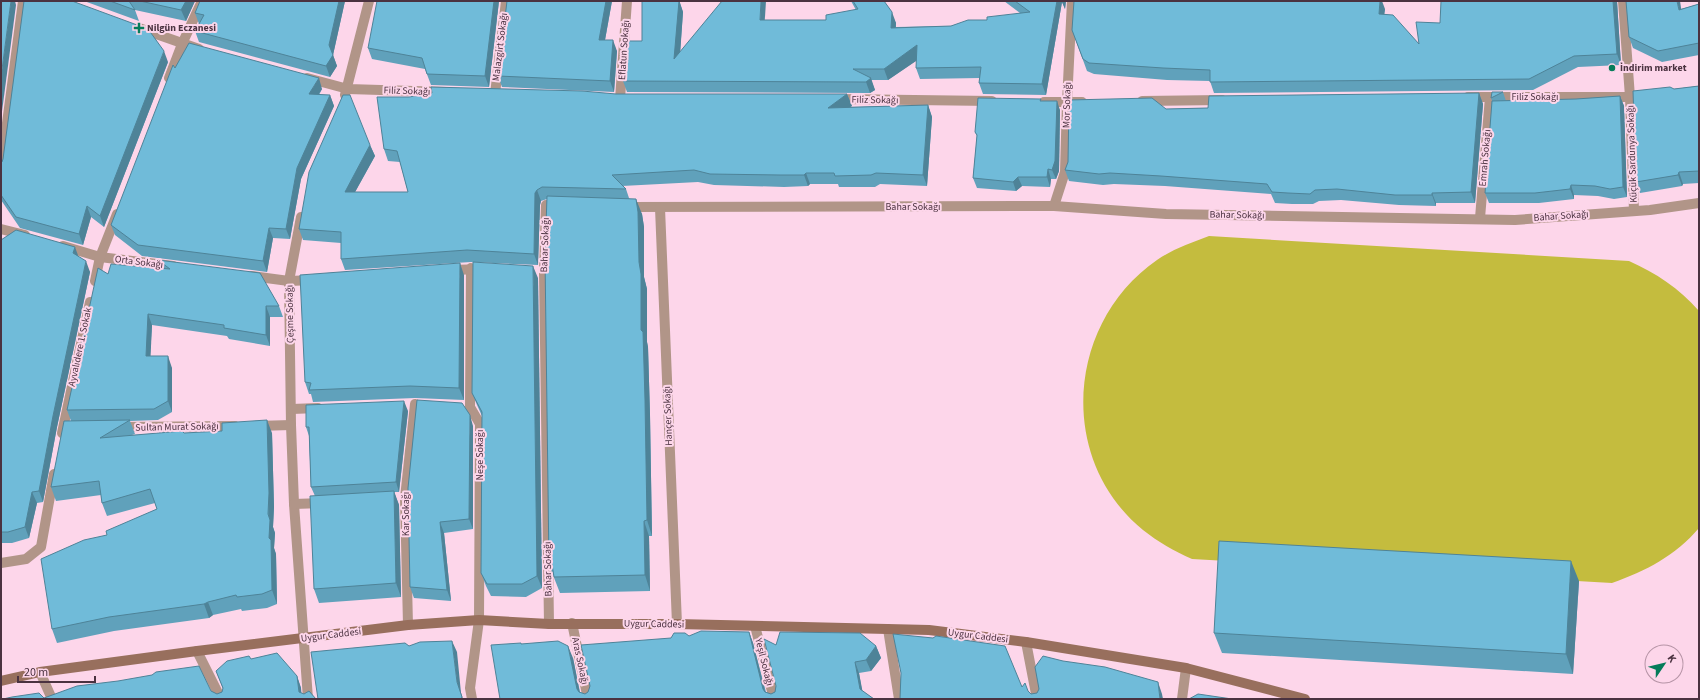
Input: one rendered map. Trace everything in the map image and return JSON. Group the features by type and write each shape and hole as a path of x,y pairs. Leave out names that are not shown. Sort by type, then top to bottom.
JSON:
{"main road":[{"name":"Uygur Caddesi","path":"1,681 40,672 196,651 304,639 408,625 479,620 549,624 677,624 929,630 1026,642 1186,668 1305,699"}],"street":[{"path":"1,169 23,1"},
{"path":"165,88 182,44 202,1"},
{"path":"342,103 348,89 369,1"},
{"name":"Malazgirt Sokağı","path":"494,94 506,1"},
{"name":"Eflatun Sokağı","path":"607,98 624,99 627,1"},
{"name":"Mor Sokağı","path":"1054,206 1065,172 1066,102 1072,1"},
{"name":"Küçük Sardunya Sokağı","path":"1623,1 1630,98 1634,211"},
{"path":"130,25 182,44 212,52"},
{"name":"Filiz Sokağı","path":"295,75 348,89 456,93"},
{"name":"Filiz Sokağı","path":"1459,97 1630,98 1653,94"},
{"name":"Emrah Sokağı","path":"1480,218 1490,97"},
{"name":"Filiz Sokağı","path":"827,99 1003,101"},
{"path":"1130,101 1233,99"},
{"path":"1035,102 1090,102"},
{"name":"Bahar Sokağı","path":"616,207 1054,206 1166,214 1480,218 1515,220 1634,211 1699,203"},
{"name":"Çeşme Sokağı","path":"303,204 290,281 291,426 294,504 308,699"},
{"name":"Ayvalıdere 1. Sokak","path":"60,443 66,428 100,257 120,205"},
{"name":"Bahar Sokağı","path":"549,624 540,271 546,205 566,205"},
{"name":"Hançer Sokağı","path":"660,208 677,624"},
{"path":"1,229 32,237"},
{"name":"Orta Sokağı","path":"54,244 100,257 187,268"},
{"path":"439,270 471,268 500,269"},
{"name":"Neşe Sokağı","path":"471,268 466,407 480,424 479,620 470,688 472,699"},
{"path":"242,275 290,281 321,279"},
{"name":"Kar Sokağı","path":"408,625 401,498 415,404"},
{"path":"292,410 330,408"},
{"name":"Sultan Murat Sokağı","path":"110,428 291,426"},
{"path":"1,563 26,559 41,547 56,465"},
{"path":"294,504 333,502"},
{"name":"Aras Sokağı","path":"572,623 588,699"},
{"name":"Yeşil Sokağı","path":"755,626 774,699"},
{"path":"888,629 899,699"},
{"path":"1026,642 1037,699"},
{"path":"196,651 221,699"},
{"path":"1182,699 1186,668"},
{"path":"40,672 52,699"}],"shaded area":[{"path":"1209,236 1629,261 1658,276 1675,288 1699,311 1699,528 1680,547 1659,562 1612,583 1192,559 1166,546 1143,530 1115,501 1096,467 1085,430 1084,392 1090,354 1105,318 1127,286 1163,256 1182,246"}],"building":[{"path":"1,1 11,1 1,77"},
{"path":"24,1 72,1 148,29 164,51 100,216 87,206 79,234 16,217 1,195 1,162 3,159"},
{"path":"110,1 129,1 135,10"},
{"path":"140,1 186,1 181,10"},
{"path":"200,1 339,1 329,45 333,55 326,66 195,31 204,15 195,13"},
{"path":"377,1 494,1 485,76 427,74 422,58 368,48"},
{"path":"507,1 606,1 599,40 613,40 610,81 498,76"},
{"path":"642,1 679,1 674,59 722,1 761,1 760,20 826,20 826,15 858,9 853,1 884,1 892,12 891,28 951,26 968,20 987,20 987,17 1030,12 1015,1 1057,1 1042,84 979,83 981,67 916,68 917,45 884,69 853,69 871,78 866,82 623,81 626,41 642,41"},
{"path":"1074,1 1380,1 1379,14 1393,15 1419,44 1416,22 1440,23 1441,1 1613,1 1617,54 1574,56 1529,79 1210,82 1210,70 1089,63 1083,59 1072,30"},
{"path":"1626,1 1677,1 1679,10 1699,4 1699,43 1658,51 1629,37"},
{"path":"189,43 319,78 309,94 330,95 297,168 286,229 269,228 263,261 138,245 111,225 173,65 175,68"},
{"path":"1699,86 1699,171 1679,172 1678,175 1636,182 1633,91"},
{"path":"431,87 582,91 616,94 847,94 828,108 928,105 923,175 876,173 871,175 835,176 834,173 806,173 804,175 710,174 694,170 612,175 626,189 542,187 537,190 535,193 534,254 467,250 341,259 341,232 299,229 309,172 343,95 350,95 370,145 345,192 408,192 397,151 384,149 377,97 409,97 432,93"},
{"path":"1492,92 1503,92 1491,98"},
{"path":"1479,93 1471,192 1432,193 1432,195 1395,195 1337,189 1315,190 1310,194 1288,193 1272,192 1267,184 1161,176 1110,173 1099,174 1065,170 1068,162 1069,100 1152,98 1166,109 1208,108 1209,96"},
{"path":"1620,96 1623,187 1610,189 1595,186 1571,185 1570,189 1535,193 1485,193 1492,101 1576,99"},
{"path":"978,98 1041,99 1040,101 1057,101 1055,161 1052,170 1048,169 1047,177 1018,177 1013,182 973,178 977,135 975,132"},
{"path":"547,196 636,199 641,274 641,330 643,332 645,400 647,520 644,521 645,575 554,577 552,564 549,565 545,257"},
{"path":"16,230 75,247 73,253 86,261 53,416 39,491 32,492 25,527 8,532 1,532 1,240"},
{"path":"158,260 260,273 279,306 266,306 266,335 224,328 224,325 148,314 146,356 168,356 168,401 154,409 67,410 98,268 108,274 111,264 170,269"},
{"path":"473,262 533,266 537,576 522,584 487,584 481,573 482,412 472,393"},
{"path":"460,263 459,388 410,386 309,390 311,383 305,382 300,275"},
{"path":"417,400 462,403 470,415 469,519 440,522 447,590 410,587 408,488"},
{"path":"404,401 396,482 311,487 309,427 306,427 306,405"},
{"path":"130,420 100,438 182,431 184,433 222,431 222,423 267,420 269,493 268,514 270,520 269,538 271,540 272,590 262,594 237,597 236,595 204,604 109,617 52,629 41,559 84,540 107,535 106,531 157,509 150,489 102,503 99,481 51,487 64,421"},
{"path":"394,491 396,583 314,589 310,496"},
{"path":"1219,541 1571,561 1566,654 1214,633"},
{"path":"701,631 749,632 763,689 765,692 771,694 775,692 776,686 764,639 776,645 780,632 860,633 876,646 866,660 855,662 860,689 874,699 500,699 491,645 558,641 568,646 577,689 579,692 585,694 588,692 590,686 581,645 671,638 674,633 685,633 689,636"},
{"path":"893,634 933,638 936,636 1005,646 1022,687 1025,683 1031,694 1037,693 1039,689 1035,667 1043,656 1063,661 1105,667 1158,682 1160,699 900,699 901,673"},
{"path":"452,641 457,682 462,697 461,699 318,699 311,652 405,643 409,646 420,642"},
{"path":"277,653 297,676 299,692 304,694 309,691 316,699 3,699 39,693 44,698 77,686 118,681 152,675 156,672 199,666 211,691 217,694 222,692 223,688 216,671 227,661 249,656 251,659"},
{"path":"1198,694 1232,699 1189,699"}],"place":[{"name":"Nilgün Eczanesi","path":"139,28"},
{"name":"İndirim market","path":"1612,68"}]}
